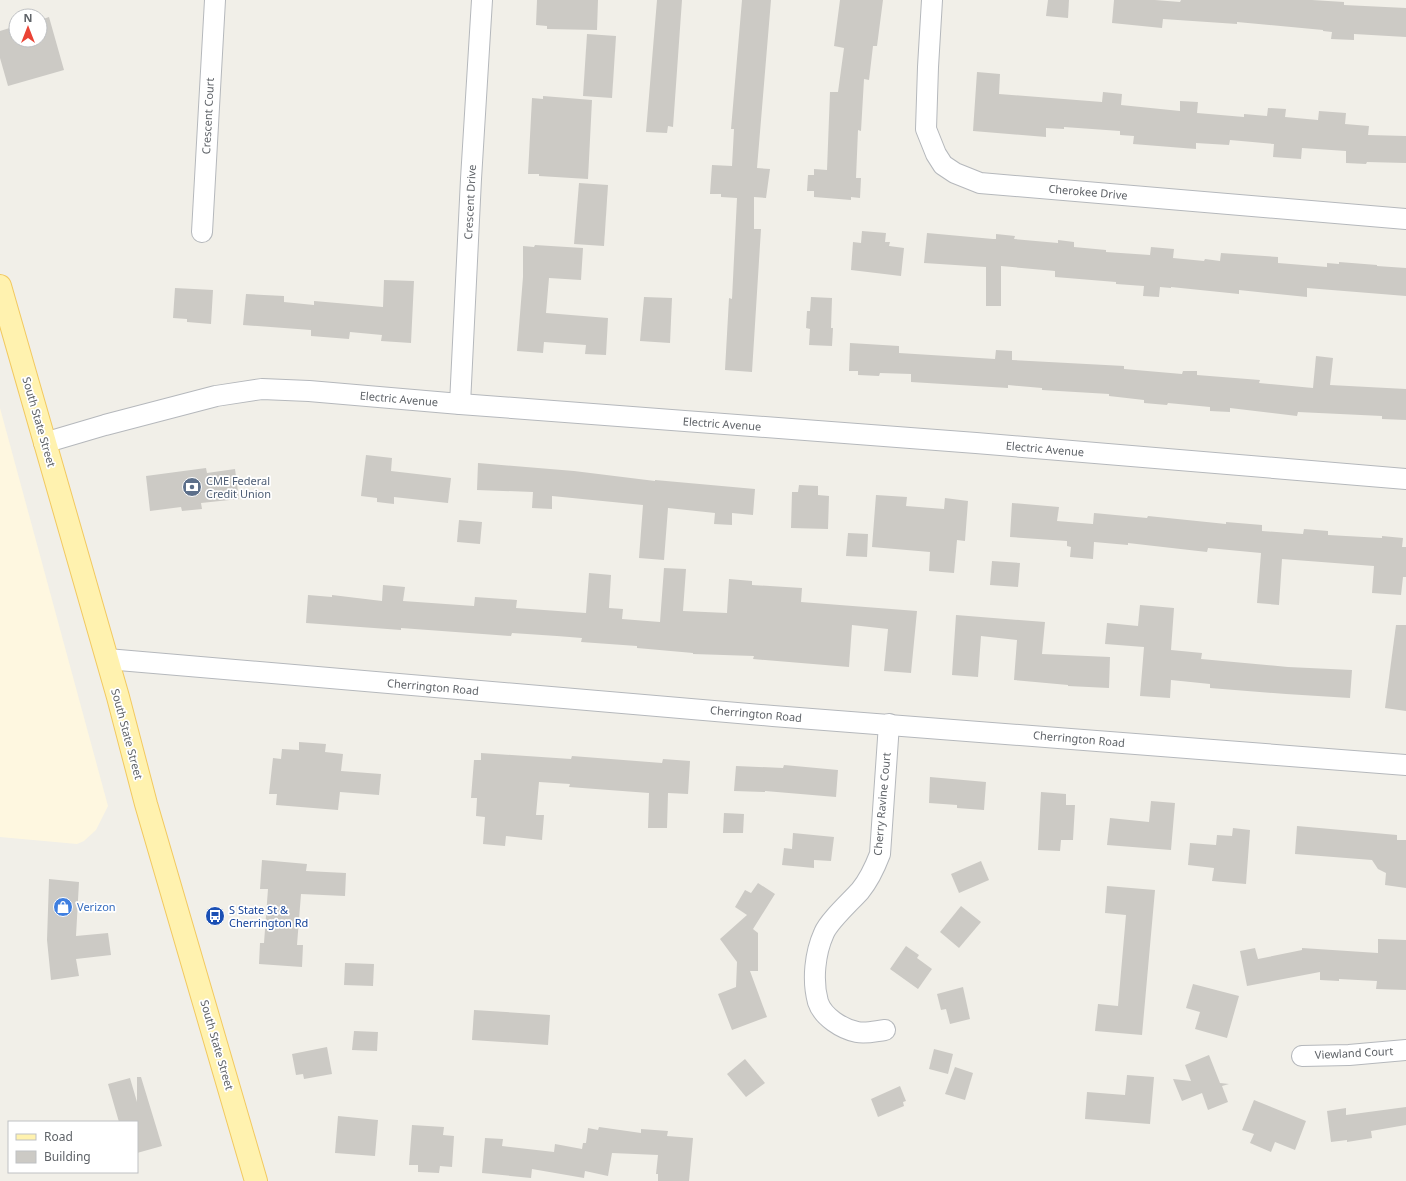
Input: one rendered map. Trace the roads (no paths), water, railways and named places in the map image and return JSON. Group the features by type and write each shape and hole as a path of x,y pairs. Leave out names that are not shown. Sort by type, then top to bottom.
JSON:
{"main road":[{"name":"South State Street","path":"1,290 146,804 256,1181"}],"street":[{"name":"Crescent Court","path":"202,232 215,0"},
{"name":"Crescent Drive","path":"460,404 471,179 482,0"},
{"name":"Cherokee Drive","path":"932,0 926,129 936,154 943,164 955,173 980,183 1406,219"},
{"name":"Electric Avenue","path":"44,443 216,396 262,389 309,391 984,444 1406,479"},
{"name":"Cherrington Road","path":"106,659 718,711 1406,765"},
{"name":"Cherry Ravine Court","path":"885,1030 859,1032 846,1028 835,1022 824,1013 818,1002 815,978 816,955 824,931 860,890 874,869 880,854 889,724"},
{"name":"Viewland Court","path":"1302,1056 1349,1055 1406,1050"}],"place":[{"name":"CME Federal Credit Union","path":"192,487"},
{"name":"Verizon","path":"63,907"},
{"name":"S State St & Cherrington Rd","path":"215,916"}]}
